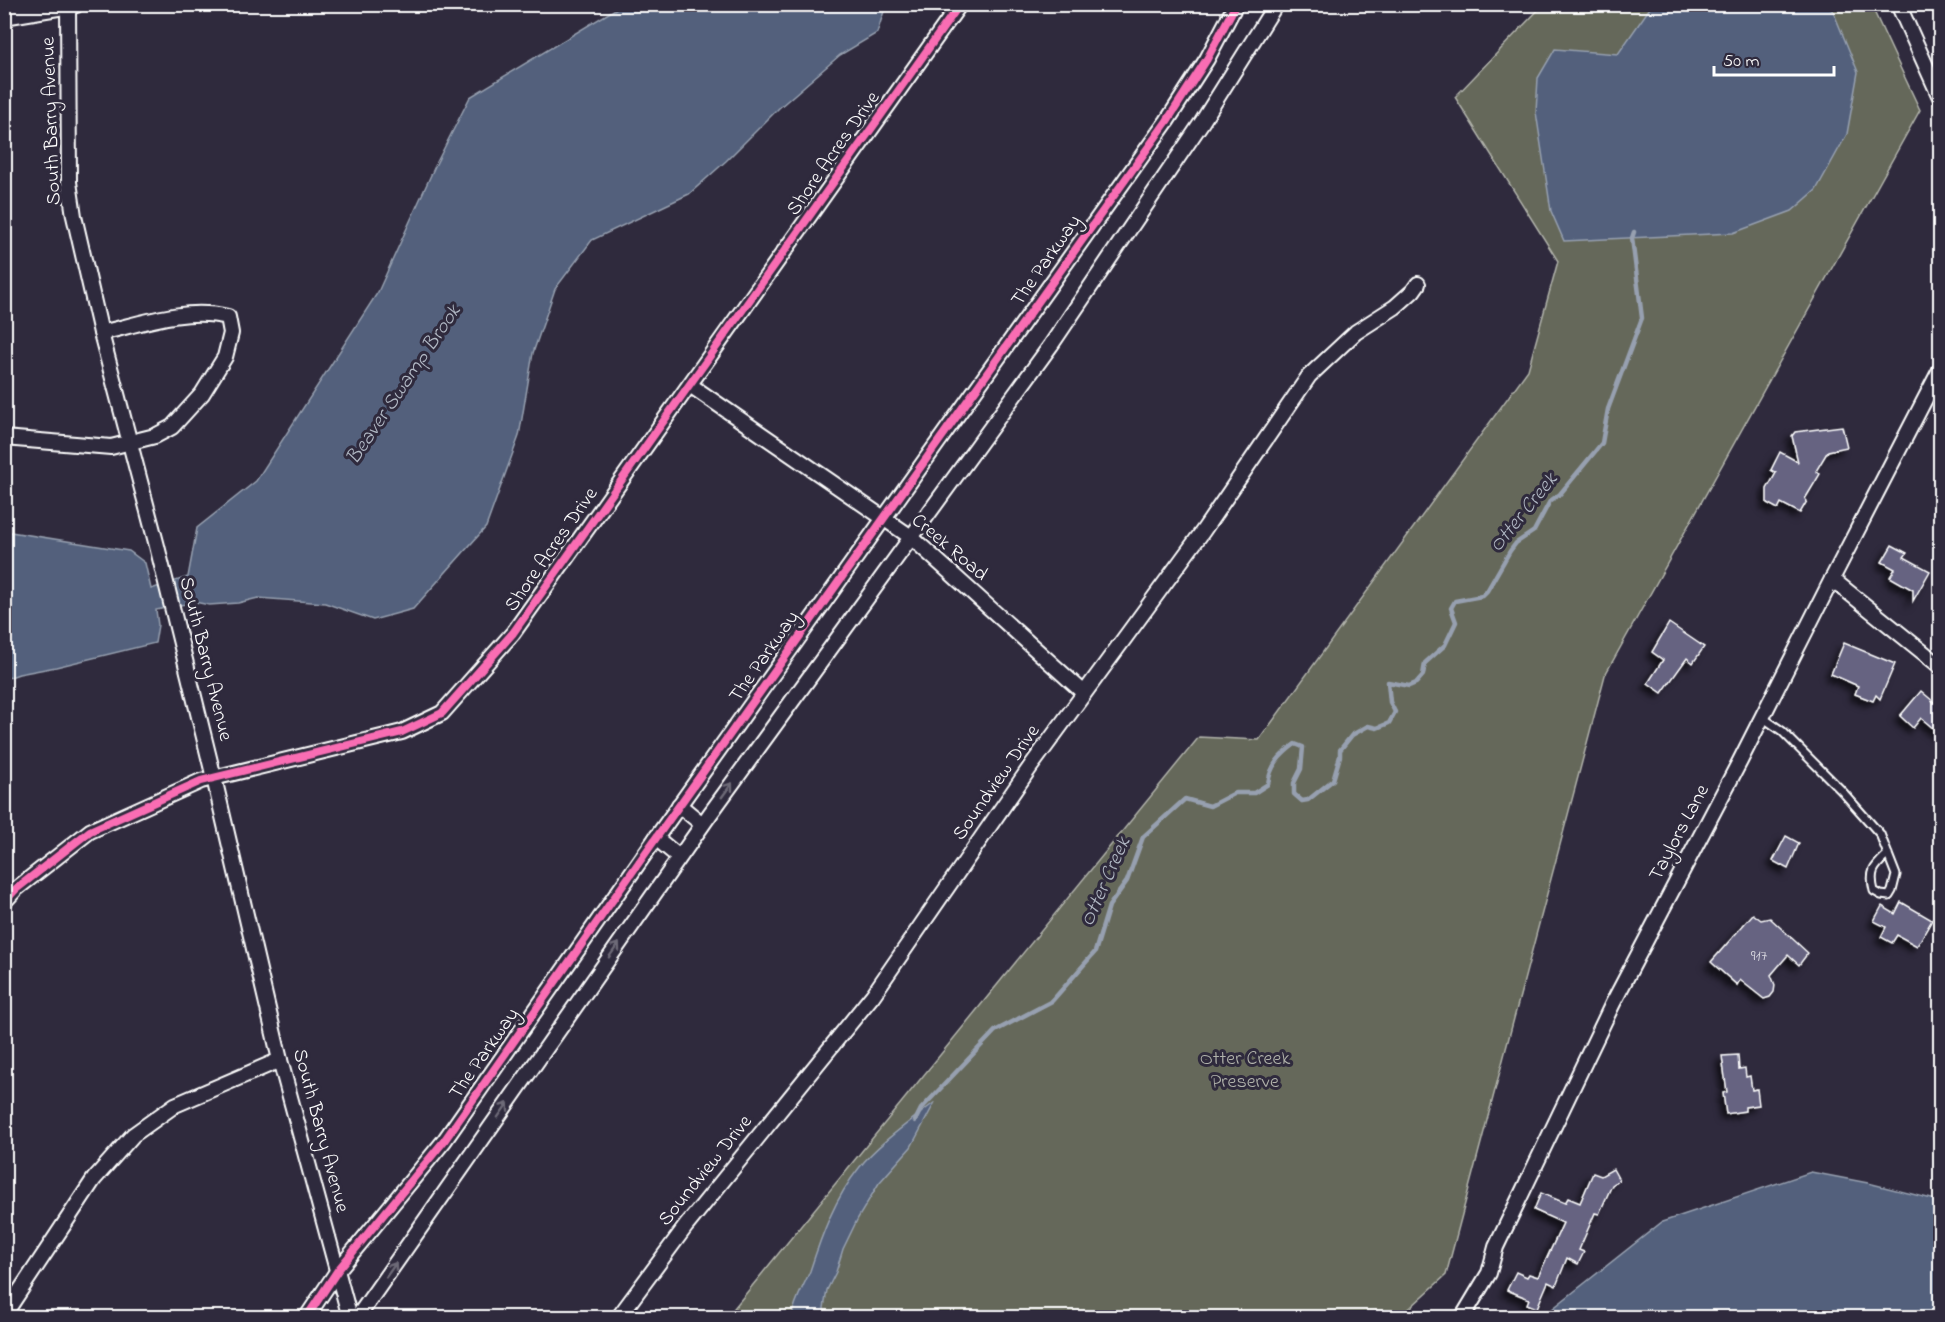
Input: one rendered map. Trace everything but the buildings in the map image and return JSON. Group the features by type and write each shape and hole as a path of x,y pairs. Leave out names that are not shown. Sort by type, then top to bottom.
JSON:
{"street":[{"name":"Shore Acres Drive","path":"4,902 16,889 90,831 201,781 402,732 442,713 513,633 960,4"},
{"name":"The Parkway","path":"306,1317 338,1270 444,1141 656,838 1167,121 1207,59 1236,4"},
{"path":"357,1317 702,824 1057,335 1202,122 1276,4"},
{"path":"1898,4 1941,97"},
{"path":"4,17 71,6"},
{"name":"South Barry Avenue","path":"71,6 69,182 75,216 101,333 214,778 280,1060 350,1317"},
{"name":"Soundview Drive","path":"618,1317 686,1226 873,995 1084,693 1203,531 1310,376 1356,332 1395,307 1418,284"},
{"path":"4,438 111,447 155,435 172,427 202,394 225,357 231,333 228,317 211,314 177,314 101,333"},
{"name":"Taylors Lane","path":"1469,1314 1489,1273 1496,1247 1613,1003 1941,370"},
{"name":"Creek Road","path":"690,385 911,537 1084,693"},
{"path":"1832,579 1941,666"},
{"path":"680,806 702,824"},
{"path":"656,838 680,857"},
{"path":"4,1315 94,1179 133,1135 176,1105 280,1060"}],"lane":[{"path":"1762,717 1782,731 1862,812 1880,834 1888,854 1896,875 1889,896 1874,891 1871,880 1875,866 1888,854"}],"green space":[{"name":"Otter Creek Preserve","path":"1543,5 1871,5 1920,110 1605,675 1446,1275 1400,1317 726,1318 1199,737 1259,740 1528,370 1558,261 1455,97"}],"water":[{"path":"1823,4 1833,11 1858,72 1847,134 1816,190 1792,211 1733,233 1564,241 1551,211 1536,112 1538,78 1555,49 1618,54 1652,5"},
{"name":"Beaver Swamp Brook","path":"622,5 886,5 877,33 840,55 779,108 689,194 592,240 555,289 533,353 519,436 486,527 413,609 373,620 325,603 258,598 238,603 209,605 195,602 156,610 158,625 155,643 5,679 4,531 129,551 145,563 151,589 188,577 197,528 256,481 378,292 435,166 470,97"},
{"path":"935,1102 911,1147 879,1183 858,1218 827,1290 825,1317 792,1317 830,1217 850,1180 866,1159"},
{"path":"1811,1172 1940,1201 1940,1317 1542,1317 1662,1222"}],"waterway":[{"name":"Otter Creek","path":"915,1121 921,1109 995,1031 1052,1001 1095,952 1109,906 1127,881 1143,837 1185,799 1210,806 1235,793 1254,793 1268,784 1277,761 1295,744 1303,747 1301,769 1294,783 1294,794 1302,801 1308,800 1333,780 1340,750 1352,735 1368,726 1377,728 1389,723 1395,712 1390,702 1388,682 1409,686 1416,683 1423,675 1425,663 1445,645 1456,622 1451,608 1455,601 1482,596 1487,591 1516,543 1534,531 1550,501 1560,494 1602,443 1608,409 1642,318 1632,238 1634,232"}],"cycle path":[{"path":"4,902 16,889 90,831 201,781 402,732 442,713 513,633 960,4"},
{"path":"306,1318 338,1270 444,1141 656,838 1167,121 1207,59 1236,4"}]}
